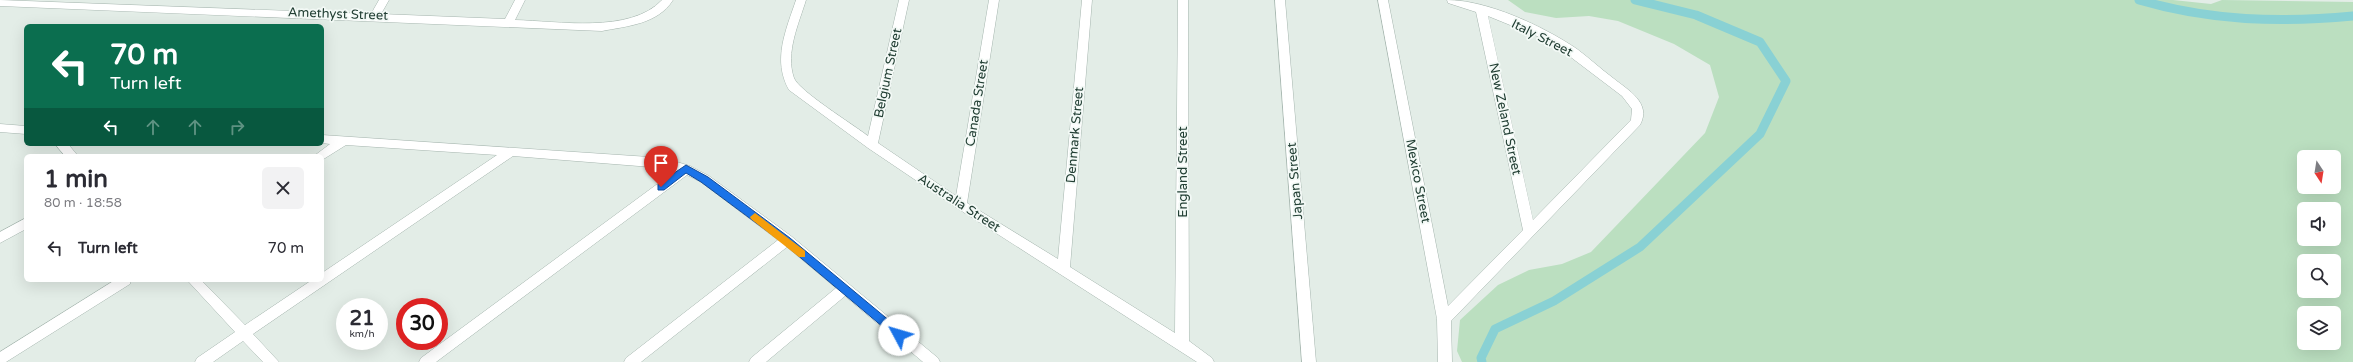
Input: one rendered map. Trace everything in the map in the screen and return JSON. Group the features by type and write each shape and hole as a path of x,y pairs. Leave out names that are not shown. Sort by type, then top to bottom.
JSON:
{"street":[{"path":"228,10 235,0"},
{"path":"375,16 384,0"},
{"path":"509,21 520,0"},
{"name":"Amethyst Street","path":"0,2 90,2 228,10 509,21 602,27 642,19 657,12 668,0"},
{"name":"Australia Street","path":"801,0 785,57 788,79 793,88 872,145 960,205 1182,344 1207,362"},
{"name":"Belgium Street","path":"872,145 904,0"},
{"name":"Canada Street","path":"960,205 994,0"},
{"name":"Denmark Street","path":"1063,270 1087,0"},
{"name":"England Street","path":"1182,344 1183,0"},
{"name":"Japan Street","path":"1280,0 1309,362"},
{"name":"Mexico Street","path":"1383,0 1444,319 1445,362"},
{"name":"Italy Street","path":"1452,0 1482,9 1568,48 1629,96 1639,109 1636,122 1529,229"},
{"name":"New Zeland Street","path":"1482,9 1529,229"},
{"path":"0,128 24,130"},
{"path":"324,139 511,151 664,163 686,168 705,179 787,240 843,290 933,362"},
{"path":"323,154 345,140"},
{"path":"63,146 70,154"},
{"path":"324,279 511,151"},
{"path":"426,362 686,168"},
{"path":"0,238 24,224"},
{"path":"1444,319 1529,229"},
{"path":"631,362 787,240"},
{"path":"0,359 122,282"},
{"path":"195,282 272,362"},
{"path":"202,362 319,282"},
{"path":"756,362 843,290"}],"green space":[{"path":"1508,0 2173,0 2211,4 2222,0 2353,2 2353,362 1462,362 1457,351 1460,320 1498,285 1529,270 1562,264 1591,252 1705,133 1719,97 1710,65 1674,44 1618,21 1589,16 1556,18 1525,12"}],"waterway":[{"path":"1482,362 1481,358 1495,329 1554,301 1640,247 1760,134 1786,81 1760,42 1696,15 1635,0"},
{"path":"2139,0 2192,12 2245,18 2272,20 2353,16"}],"slow traffic":[{"path":"755,217 787,240 802,254"}],"route":[{"path":"661,187 686,168 705,179 787,240 843,290 899,335"}]}
